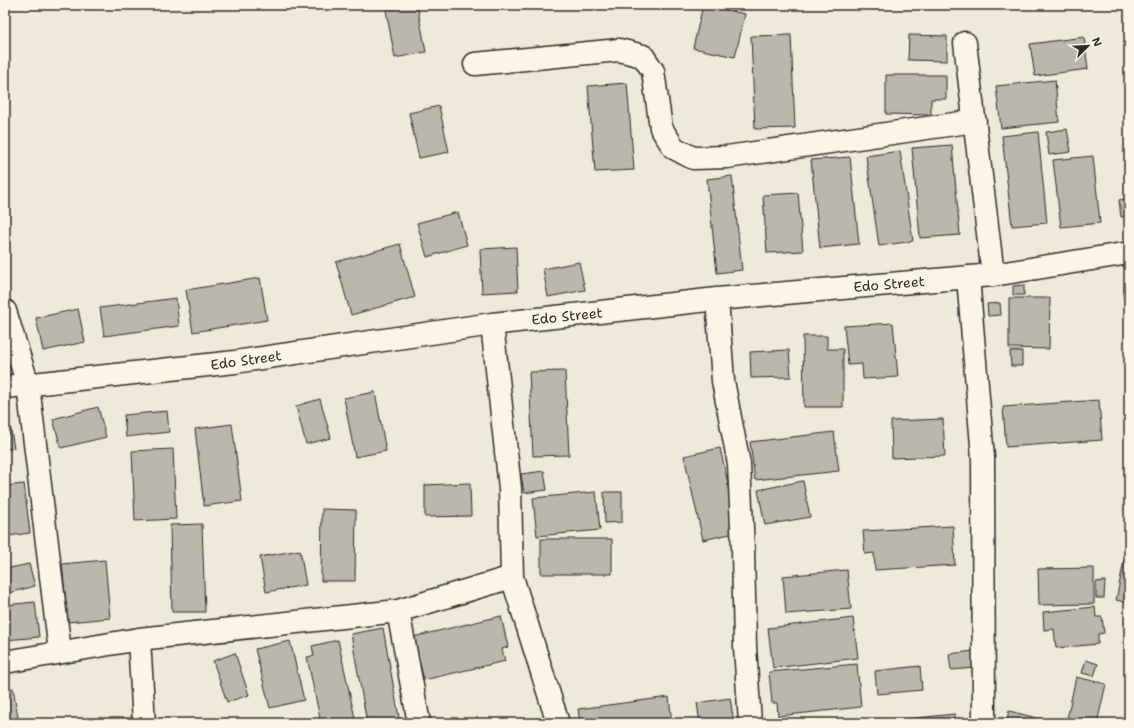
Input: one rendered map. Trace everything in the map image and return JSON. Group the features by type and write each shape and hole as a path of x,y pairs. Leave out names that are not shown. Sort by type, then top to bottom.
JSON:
{"street":[{"path":"965,43 993,275"},
{"path":"475,64 619,50 643,56 653,71 661,128 674,148 693,158 727,157 975,120"},
{"name":"Edo Street","path":"5,387 235,362 492,324 717,299 993,275 1129,253"},
{"path":"968,277 983,458 984,723"},
{"path":"717,299 723,381 739,464 743,549 745,647 750,723"},
{"path":"5,311 28,385 60,652"},
{"path":"492,324 510,488 512,577 558,723"},
{"path":"5,662 139,639 398,611 512,577"},
{"path":"398,611 419,723"},
{"path":"139,639 144,723"}],"building":[{"path":"385,5 417,5 426,52 395,58"},
{"path":"703,5 745,14 735,57 693,48"},
{"path":"791,35 795,128 755,129 751,36"},
{"path":"909,35 947,36 947,61 908,60"},
{"path":"1084,37 1088,69 1035,76 1030,44"},
{"path":"886,75 946,75 946,99 931,99 931,115 886,114"},
{"path":"1055,80 1059,122 1001,128 996,86"},
{"path":"627,83 634,170 595,172 588,86"},
{"path":"439,106 449,152 419,158 409,113"},
{"path":"1067,129 1071,152 1049,155 1046,132"},
{"path":"1038,132 1047,223 1012,226 1002,136"},
{"path":"952,145 960,235 920,238 912,148"},
{"path":"900,151 913,241 879,246 866,156"},
{"path":"1093,156 1100,223 1061,227 1053,160"},
{"path":"850,157 859,244 820,248 811,160"},
{"path":"732,176 742,270 717,273 707,179"},
{"path":"798,193 803,251 767,253 763,195"},
{"path":"1129,198 1129,216 1121,217 1119,200"},
{"path":"458,212 467,245 427,257 417,223"},
{"path":"400,244 415,297 351,315 336,262"},
{"path":"516,247 518,291 482,293 480,249"},
{"path":"579,262 585,290 548,297 543,269"},
{"path":"260,278 267,320 193,332 186,290"},
{"path":"1024,285 1024,295 1013,295 1013,286"},
{"path":"1129,293 1129,333 1123,294"},
{"path":"176,298 179,326 104,336 100,308"},
{"path":"1009,298 1050,298 1049,349 1009,348"},
{"path":"1000,303 1001,315 988,316 987,304"},
{"path":"78,309 85,342 43,351 36,318"},
{"path":"893,323 898,377 863,379 862,364 848,365 844,326"},
{"path":"803,336 827,336 827,349 843,349 843,407 804,407"},
{"path":"789,350 791,377 751,378 750,352"},
{"path":"1010,351 1022,351 1022,366 1011,366"},
{"path":"565,371 569,455 533,456 529,372"},
{"path":"375,392 386,451 355,457 344,398"},
{"path":"320,399 331,438 306,444 296,406"},
{"path":"1099,400 1102,440 1006,447 1003,407"},
{"path":"98,407 106,437 61,448 53,419"},
{"path":"167,411 169,432 126,437 124,415"},
{"path":"943,419 945,456 892,458 891,421"},
{"path":"232,424 242,501 204,506 195,429"},
{"path":"10,425 14,448 5,450 5,426"},
{"path":"834,432 839,471 755,480 750,442"},
{"path":"720,448 739,532 703,540 684,456"},
{"path":"173,449 176,519 135,521 132,451"},
{"path":"544,471 547,490 524,493 521,474"},
{"path":"803,481 810,517 765,525 758,490"},
{"path":"470,483 471,516 425,517 425,485"},
{"path":"24,484 30,533 8,536 5,513 5,486"},
{"path":"1128,488 1129,526 1127,526"},
{"path":"596,492 600,530 537,536 533,498"},
{"path":"604,492 622,492 622,522 605,523"},
{"path":"322,509 356,510 355,581 321,581"},
{"path":"202,524 205,612 172,612 170,525"},
{"path":"953,526 955,565 875,570 874,553 865,554 863,531"},
{"path":"541,539 612,539 612,574 541,574"},
{"path":"300,550 306,585 266,592 260,557"},
{"path":"105,560 110,618 68,622 62,564"},
{"path":"1124,561 1129,562 1129,603 1116,600"},
{"path":"29,564 35,586 5,594 5,569"},
{"path":"1094,568 1094,604 1039,605 1038,569"},
{"path":"847,570 851,609 786,614 783,576"},
{"path":"1105,581 1104,598 1096,598 1096,582"},
{"path":"35,602 39,637 6,640 5,605"},
{"path":"1095,607 1096,617 1102,617 1104,633 1098,634 1098,644 1056,648 1054,629 1044,630 1043,612"},
{"path":"501,616 508,647 502,649 505,661 424,680 413,637"},
{"path":"853,618 858,658 773,668 768,628"},
{"path":"383,628 400,723 367,723 351,634"},
{"path":"338,640 356,723 321,723 307,657 314,656 312,646"},
{"path":"290,641 304,700 270,708 255,649"},
{"path":"974,651 975,668 951,670 949,654"},
{"path":"235,653 249,695 227,702 213,661"},
{"path":"1086,660 1098,664 1094,676 1082,673"},
{"path":"857,664 861,707 778,716 777,703 772,703 769,672"},
{"path":"920,666 922,690 877,694 875,671"},
{"path":"1076,677 1106,684 1097,723 1085,723 1067,719"},
{"path":"13,688 19,723 5,723 5,689"},
{"path":"669,697 672,723 580,723 578,709"},
{"path":"730,698 734,723 700,723 697,703"},
{"path":"1009,711 1057,723 1006,723"},
{"path":"955,714 956,723 877,722"}]}
